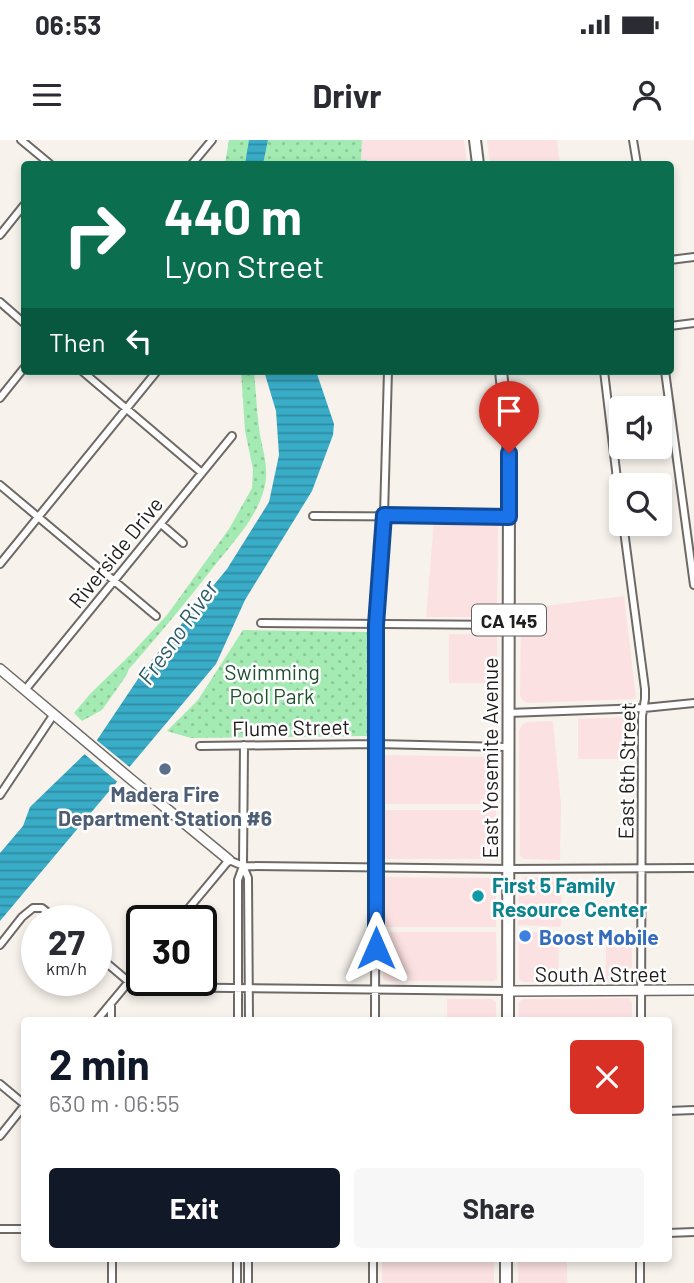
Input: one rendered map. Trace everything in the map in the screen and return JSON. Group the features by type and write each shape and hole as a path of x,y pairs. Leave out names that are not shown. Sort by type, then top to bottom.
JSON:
{"main road":[{"path":"475,140 478,161"},
{"name":"East Yosemite Avenue","path":"502,375 508,438 509,517 508,1017"},
{"path":"506,1262 506,1283"}],"street":[{"path":"21,140 46,161"},
{"path":"194,161 212,140"},
{"path":"634,140 637,161"},
{"path":"0,235 21,209"},
{"path":"674,260 694,257"},
{"path":"0,302 21,320"},
{"path":"674,326 694,323"},
{"path":"0,398 21,372"},
{"path":"87,375 202,473"},
{"path":"0,564 154,375"},
{"path":"375,1017 376,625 384,515 388,375"},
{"path":"604,375 616,473"},
{"path":"666,375 694,585"},
{"name":"Riverside Drive","path":"25,690 232,436"},
{"path":"0,485 156,616"},
{"path":"313,516 509,517"},
{"path":"685,519 694,518"},
{"path":"161,524 183,542"},
{"name":"East 6th Street","path":"625,536 645,689 642,716 641,1017"},
{"path":"261,623 509,625"},
{"path":"0,669 229,860 243,866 694,868"},
{"path":"508,713 644,708 694,703"},
{"path":"0,795 54,714"},
{"name":"Flume Street","path":"200,746 376,744 508,747"},
{"path":"238,1017 238,880 243,866 244,745"},
{"path":"192,905 229,860"},
{"path":"243,866 248,878 249,1017"},
{"path":"0,945 21,918"},
{"path":"112,968 126,980"},
{"path":"99,1017 126,984"},
{"path":"217,989 508,990"},
{"name":"South A Street","path":"508,990 694,990"},
{"path":"111,1003 111,1017"},
{"path":"0,1084 21,1102"},
{"path":"0,1136 21,1109"},
{"path":"672,1111 694,1110"},
{"path":"0,1229 21,1229"},
{"path":"672,1233 694,1232"},
{"path":"112,1262 112,1283"},
{"path":"237,1262 237,1283"},
{"path":"248,1262 248,1283"},
{"path":"373,1262 373,1283"},
{"path":"640,1262 640,1283"}],"shaded area":[{"path":"362,140 464,140 467,161 367,161 361,160"},
{"path":"487,140 557,140 560,161 490,161"},
{"path":"434,521 494,521 498,524 497,613 493,617 426,617"},
{"path":"624,596 636,698 528,703 523,701 520,696 521,609"},
{"path":"449,634 497,637 497,683 449,683"},
{"path":"629,717 633,720 633,759 578,759 578,719"},
{"path":"553,721 561,805 560,860 524,859 520,855 519,730 527,722"},
{"path":"385,755 492,757 496,761 496,804 383,804"},
{"path":"383,810 496,810 496,856 493,859 386,859 383,856"},
{"path":"385,877 490,878 496,882 496,927 383,927"},
{"path":"525,877 562,877 561,927 518,925 519,884"},
{"path":"383,932 496,932 497,979 386,981 383,979"},
{"path":"518,932 559,932 558,982 522,982 519,979"},
{"path":"606,933 632,933 632,978 629,981 606,982"},
{"path":"629,998 632,1002 632,1017 519,1017 519,1002 523,999"},
{"path":"447,999 492,999 496,1002 496,1017 447,1017"},
{"path":"382,1262 494,1262 494,1283 382,1283"},
{"path":"518,1262 567,1262 567,1283 518,1283"}],"green space":[{"path":"229,140 362,140 361,160 367,160 367,161 226,161"},
{"path":"241,375 254,375 266,472 260,502 239,535 129,669 102,710 82,721 74,713 167,615 229,529 252,488 253,469 245,431"},
{"name":"Swimming Pool Park","path":"243,630 368,632 368,736 191,738 167,731 198,700"}],"water":[{"path":"249,140 268,140 264,161 246,161"},
{"name":"Fresno River","path":"265,375 317,375 334,424 333,435 312,491 245,600 216,664 0,921 0,853 23,826 30,807 93,746 146,667 227,569 269,502 279,455 276,411"}],"pier":[{"path":"94,738 132,769 120,784 82,752"}],"place":[{"name":"Madera Fire Department Station #6","path":"165,769"},
{"name":"First 5 Family Resource Center","path":"478,896"},
{"name":"Boost Mobile","path":"525,936"}],"route":[{"path":"376,948 376,625 384,515 509,517 509,453"}]}
